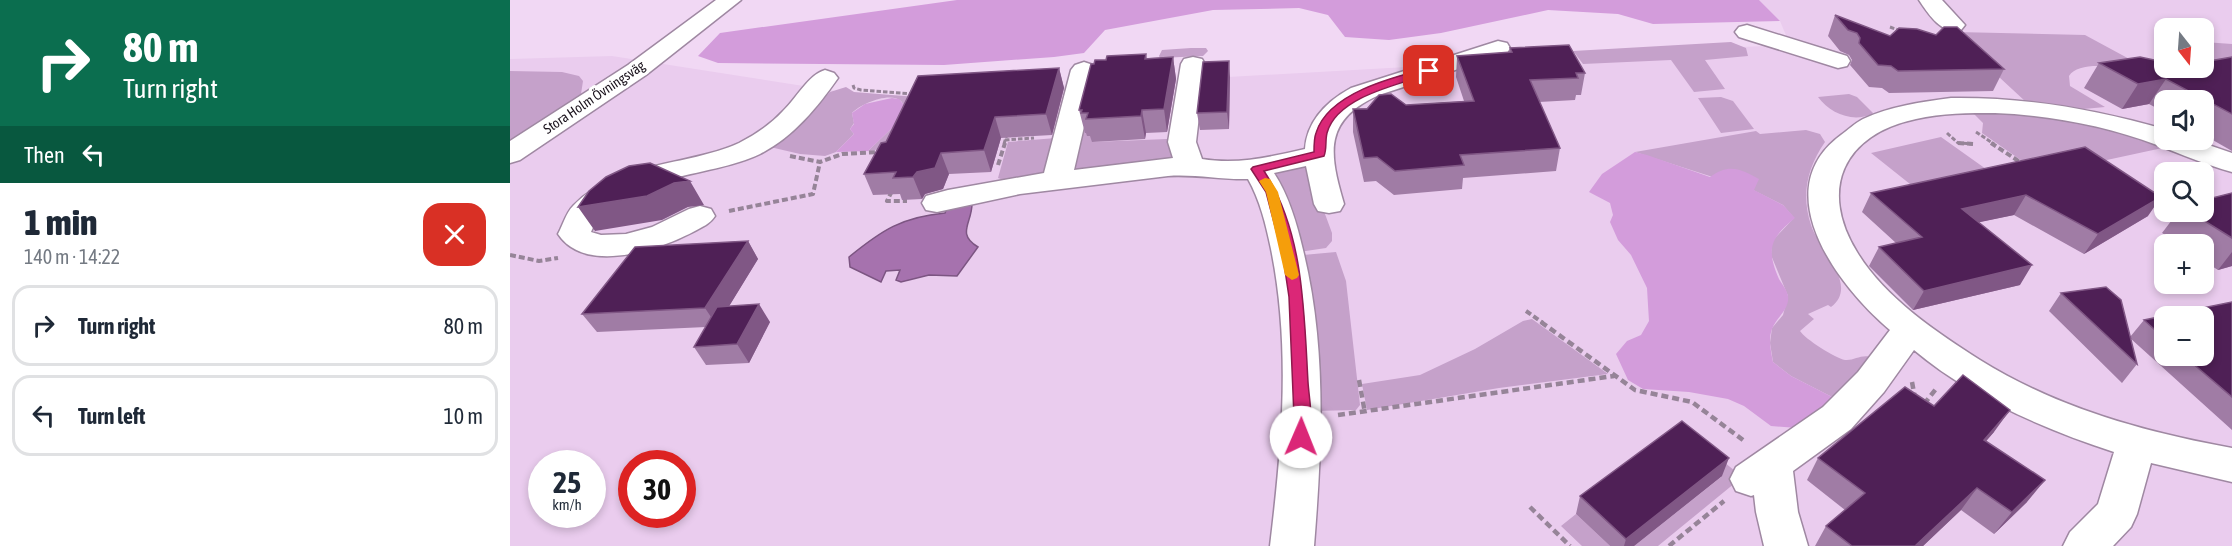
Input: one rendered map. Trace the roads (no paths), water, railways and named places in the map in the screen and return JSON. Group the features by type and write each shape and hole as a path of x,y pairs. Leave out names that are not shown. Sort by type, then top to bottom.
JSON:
{"street":[{"name":"Stora Holm Övningsväg","path":"510,154 637,70 730,0"},
{"path":"1930,0 1953,25"},
{"path":"1747,32 1838,61"},
{"path":"1329,204 1320,169 1321,133 1330,117 1342,105 1371,90 1498,48"},
{"path":"1191,165 1183,151 1182,141 1193,64"},
{"path":"1057,180 1084,70"},
{"path":"700,216 659,236 601,247 578,239 574,234 586,211 609,192 628,182 731,157 751,147 790,121 825,78"},
{"path":"2154,135 2106,121 2066,113 1997,106 1941,107 1888,118 1849,139 1835,155 1826,173 1822,194 1825,217 1835,243 1852,270 1877,299 1910,329 1956,362 2004,390 2086,427 2136,444 2232,465"},
{"path":"2196,150 2232,163"},
{"path":"937,203 991,190 1057,180 1191,165 1222,171 1257,169 1319,154"},
{"path":"1257,169 1272,192 1289,257 1296,297 1302,417 1292,546"},
{"path":"1786,546 1762,471 1837,418 1871,382 1910,329"},
{"path":"2085,546 2116,514 2136,444"}]}
